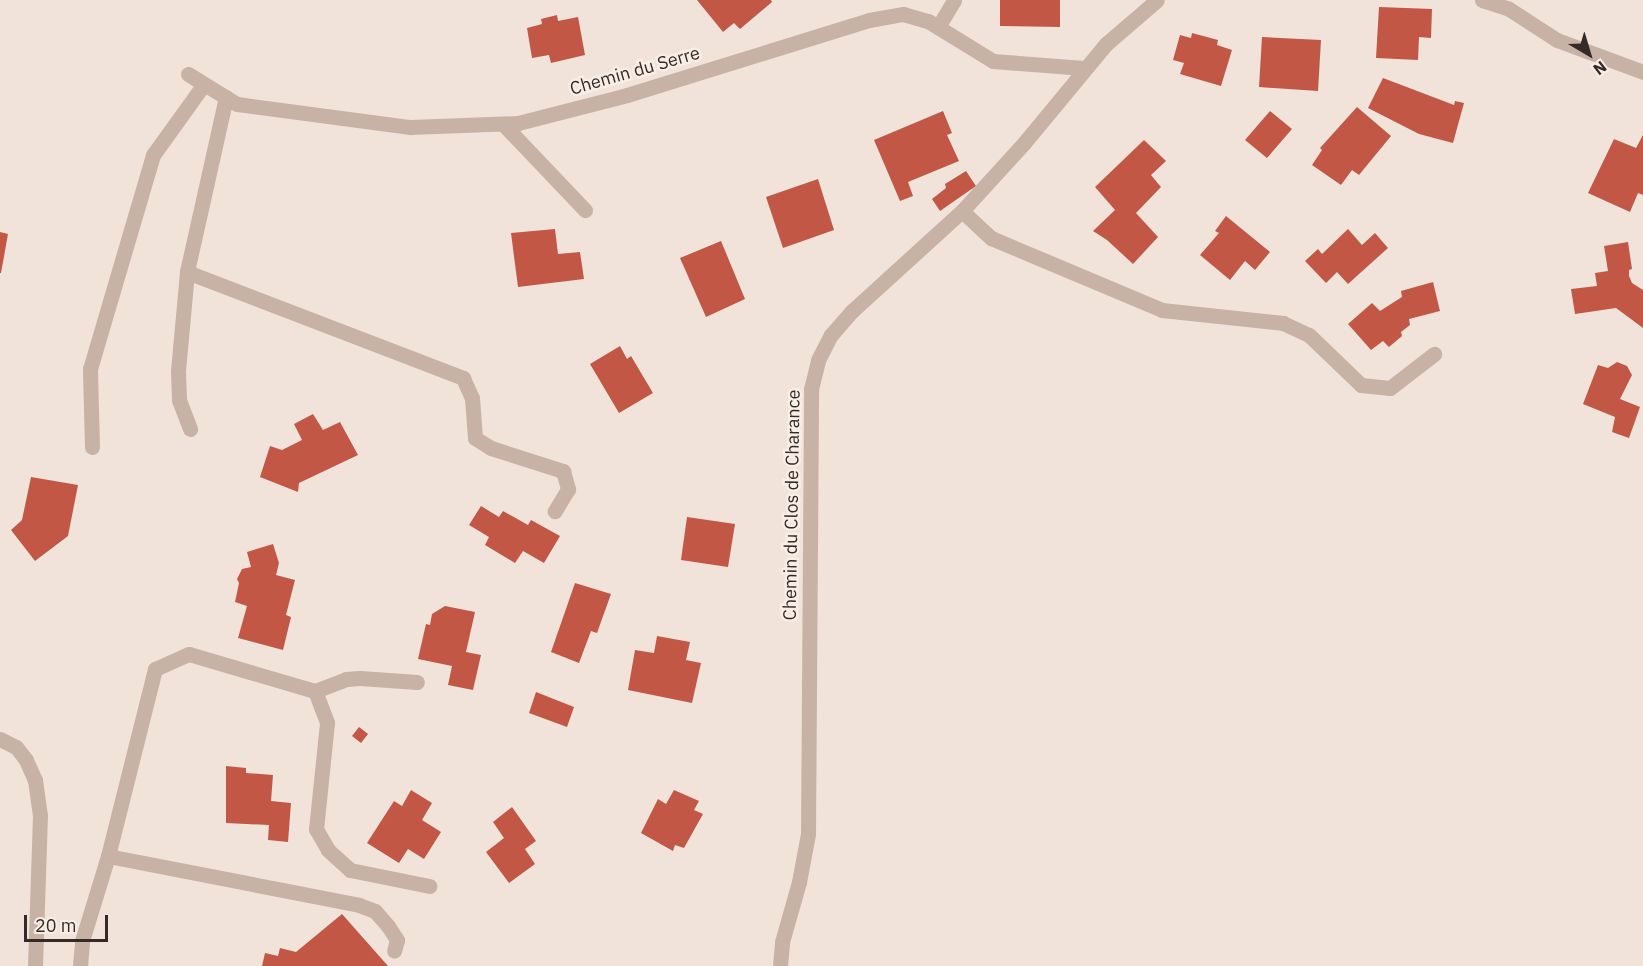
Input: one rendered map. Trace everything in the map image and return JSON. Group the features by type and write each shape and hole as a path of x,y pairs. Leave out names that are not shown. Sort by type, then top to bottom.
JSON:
{"street":[{"path":"938,27 954,0"},
{"name":"Chemin du Clos de Charance","path":"780,966 782,942 799,882 808,834 811,389 819,360 831,334 852,311 962,211 1024,143 1084,68 1122,29 1157,0"},
{"path":"1482,0 1509,9 1557,40 1643,72"},
{"name":"Chemin du Serre","path":"188,74 237,104 410,127 518,123 627,95 869,20 903,14 928,21 993,61 1084,68"},
{"path":"92,447 90,369 153,155 204,84"},
{"path":"190,429 179,400 178,371 187,272 226,97"},
{"path":"503,124 585,210"},
{"path":"962,211 990,238 1162,310 1283,323 1310,335 1361,385 1390,388 1434,354"},
{"path":"187,272 463,378 472,398 475,438 491,448 563,471 568,489 555,511"},
{"path":"80,966 82,941 108,856 155,669 189,654 315,691 346,679 417,682"},
{"path":"315,691 327,723 315,829 328,850 350,870 429,886"},
{"path":"0,739 16,747 26,760 35,780 40,815 35,966"},
{"path":"108,856 359,904 375,911 388,926 397,940 394,951"}],"building":[{"path":"697,0 771,0 772,2 740,29 734,23 723,32"},
{"path":"1000,0 1060,0 1060,27 1000,26"},
{"path":"1379,7 1432,9 1431,38 1419,37 1418,60 1376,58"},
{"path":"557,15 558,21 578,17 585,55 551,63 549,55 532,58 527,28 542,24 541,19"},
{"path":"1192,33 1218,40 1217,45 1232,50 1221,86 1180,74 1184,63 1173,60 1180,35 1191,38"},
{"path":"1262,37 1321,40 1318,91 1259,87"},
{"path":"1383,78 1454,105 1455,101 1464,103 1453,143 1419,134 1368,108"},
{"path":"1357,107 1391,136 1359,175 1352,170 1341,185 1312,165 1322,150 1320,148"},
{"path":"943,111 952,133 947,135 959,161 908,182 913,196 900,201 874,140"},
{"path":"1270,111 1292,129 1267,158 1245,140"},
{"path":"1643,135 1643,195 1638,193 1630,212 1588,193 1614,139 1636,148"},
{"path":"1144,140 1166,161 1151,175 1161,187 1136,213 1158,237 1133,264 1107,240 1093,231 1115,210 1095,187"},
{"path":"966,171 976,186 940,211 932,199 946,188 945,184"},
{"path":"818,179 834,230 783,248 766,197"},
{"path":"1226,216 1270,252 1255,270 1245,261 1230,280 1200,255 1219,233 1215,231"},
{"path":"555,229 558,254 580,252 584,279 518,287 511,233"},
{"path":"1348,229 1362,245 1375,233 1388,248 1348,284 1337,272 1326,283 1305,261 1318,249 1322,254"},
{"path":"0,232 8,234 1,273 0,273"},
{"path":"721,241 745,299 706,317 680,258"},
{"path":"1628,242 1632,269 1629,270 1629,276 1632,283 1643,290 1643,328 1616,308 1575,314 1571,289 1597,286 1595,273 1608,271 1604,246"},
{"path":"1433,282 1440,311 1409,319 1410,325 1401,332 1402,336 1389,347 1383,341 1371,350 1348,324 1372,303 1380,311 1402,297 1401,291"},
{"path":"620,346 627,359 631,356 653,393 619,413 590,364"},
{"path":"1617,362 1627,366 1632,375 1620,399 1640,407 1629,438 1612,432 1615,417 1583,404 1598,365 1608,368"},
{"path":"313,414 323,430 340,422 358,455 299,483 298,492 260,477 270,446 282,450 302,440 294,424"},
{"path":"31,477 78,485 68,536 35,561 11,530 22,520"},
{"path":"481,506 499,517 503,511 528,525 531,520 560,536 544,563 523,551 515,563 485,545 489,537 469,525"},
{"path":"687,517 735,524 728,567 681,560"},
{"path":"273,544 279,563 276,575 295,580 286,615 291,617 283,650 238,638 247,606 235,602 239,583 237,579 242,569 251,567 247,552"},
{"path":"575,583 611,594 597,633 591,631 579,663 551,652"},
{"path":"445,606 475,612 466,652 481,655 473,690 448,685 452,666 418,659 426,624 430,625 432,614"},
{"path":"657,636 690,642 686,660 701,663 692,703 628,690 635,650 654,653"},
{"path":"536,692 574,707 567,727 529,713"},
{"path":"359,727 368,734 361,743 352,736"},
{"path":"226,766 246,768 246,773 273,775 271,801 291,803 288,842 268,840 269,825 226,823"},
{"path":"411,790 432,803 422,820 441,832 424,859 408,849 399,863 367,843 394,801 402,806"},
{"path":"674,790 699,801 694,810 703,814 684,848 675,845 673,851 641,833 658,799 666,804"},
{"path":"512,807 536,841 525,849 535,864 509,883 486,852 504,838 493,822"},
{"path":"342,914 388,966 262,966 265,953 278,956 280,948 296,952"}]}
